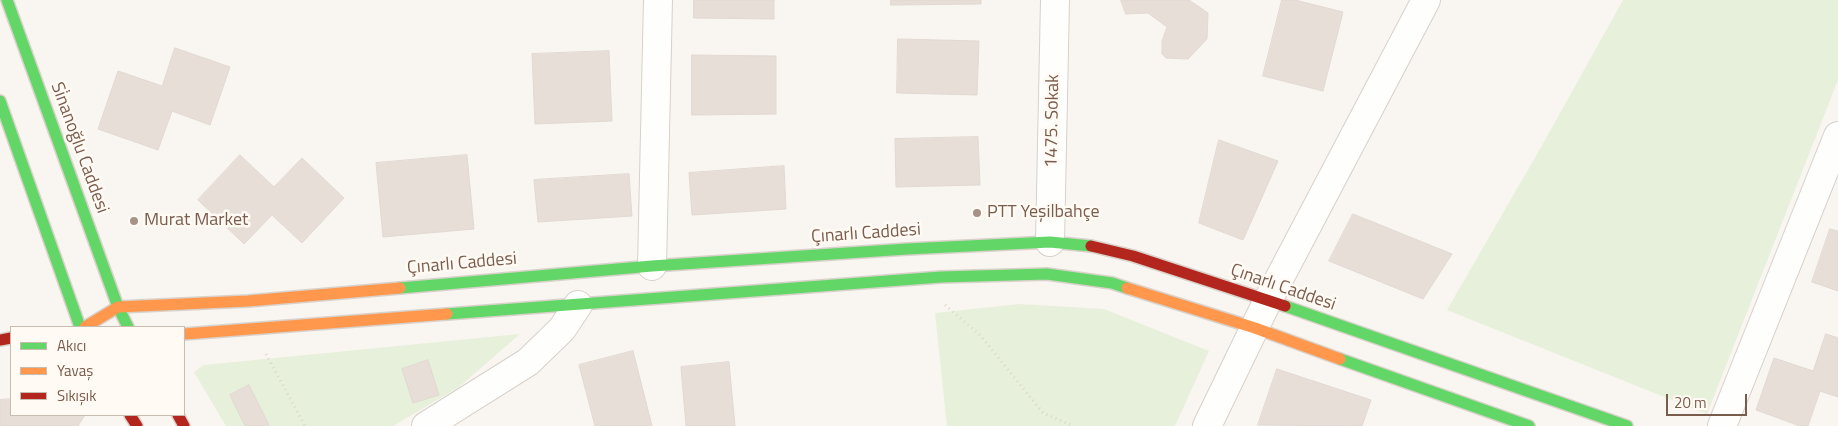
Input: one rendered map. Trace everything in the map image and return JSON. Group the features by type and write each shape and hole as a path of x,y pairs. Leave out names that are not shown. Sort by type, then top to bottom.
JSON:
{"main road":[{"name":"Si̇nanoğlu Caddesi","path":"7,0 118,307 128,326"},
{"path":"0,100 80,326"},
{"name":"Çınarlı Caddesi","path":"87,326 118,307 248,301 652,266 907,249 1050,242 1083,244 1133,256 1268,300 1627,426"},
{"path":"185,334 941,277 1047,274 1112,283 1255,328 1529,426"}],"street":[{"path":"652,266 658,0"},
{"name":"1475. Sokak","path":"1050,242 1055,0"},
{"path":"1207,426 1268,300 1426,0"},
{"path":"1722,426 1838,136"},
{"path":"426,426 528,362 562,329 578,305"}],"path":[{"path":"940,301 980,335 1043,413 1073,426"},
{"path":"264,349 306,426"}],"green space":[{"path":"1623,0 1838,0 1838,80 1707,414 1447,310"},
{"path":"1020,304 1104,309 1209,351 1175,426 947,426 935,313"},
{"path":"520,334 459,387 393,426 226,426 194,372 204,365"}],"building":[{"path":"694,0 774,0 774,19 694,18"},
{"path":"891,0 981,0 981,4 891,5"},
{"path":"1121,0 1189,0 1208,13 1207,39 1188,59 1166,58 1162,54 1162,41 1167,27 1148,13 1126,14"},
{"path":"1282,0 1295,0 1343,12 1323,91 1263,76"},
{"path":"898,39 979,41 977,95 897,93"},
{"path":"175,48 230,67 210,125 172,111 158,150 98,129 118,71 162,86"},
{"path":"609,51 612,121 535,124 532,54"},
{"path":"692,55 776,56 776,114 692,115"},
{"path":"978,137 980,185 896,187 895,139"},
{"path":"1219,140 1278,161 1243,240 1199,223"},
{"path":"240,155 274,187 302,158 344,198 302,243 272,215 244,244 198,200"},
{"path":"467,155 474,229 383,237 376,163"},
{"path":"784,166 786,209 692,215 689,173"},
{"path":"629,174 632,216 538,222 534,180"},
{"path":"1353,214 1452,254 1423,299 1329,261"},
{"path":"1830,229 1838,231 1838,291 1812,282"},
{"path":"1826,334 1838,338 1838,397 1820,391 1808,426 1800,426 1756,410 1774,358 1813,371"},
{"path":"633,351 652,426 595,426 579,365"},
{"path":"428,360 439,395 413,403 402,369"},
{"path":"729,362 735,426 686,426 681,367"},
{"path":"1277,369 1371,400 1362,426 1258,425"},
{"path":"249,385 269,425 267,426 245,426 230,395"},
{"path":"10,399 10,416 84,416 78,426 0,426 0,400"}],"traffic: fast":[{"path":"7,0 118,307 128,326"},
{"path":"0,101 80,326"},
{"path":"400,288 652,266 907,249 1050,242 1091,246"},
{"path":"447,314 941,277 1047,274 1112,283 1127,288"},
{"path":"1285,306 1627,426"},
{"path":"1340,359 1529,426"}],"traffic: slow":[{"path":"87,326 118,307 248,301 400,288"},
{"path":"1127,288 1255,328 1340,359"},
{"path":"185,334 447,314"}],"traffic: jam":[{"path":"1091,246 1133,256 1285,306"},
{"path":"0,340 10,338"},
{"path":"131,416 137,426"},
{"path":"179,416 184,426"}],"place":[{"name":"PTT Yeşilbahçe","path":"977,213"},
{"name":"Murat Market","path":"134,221"}]}
